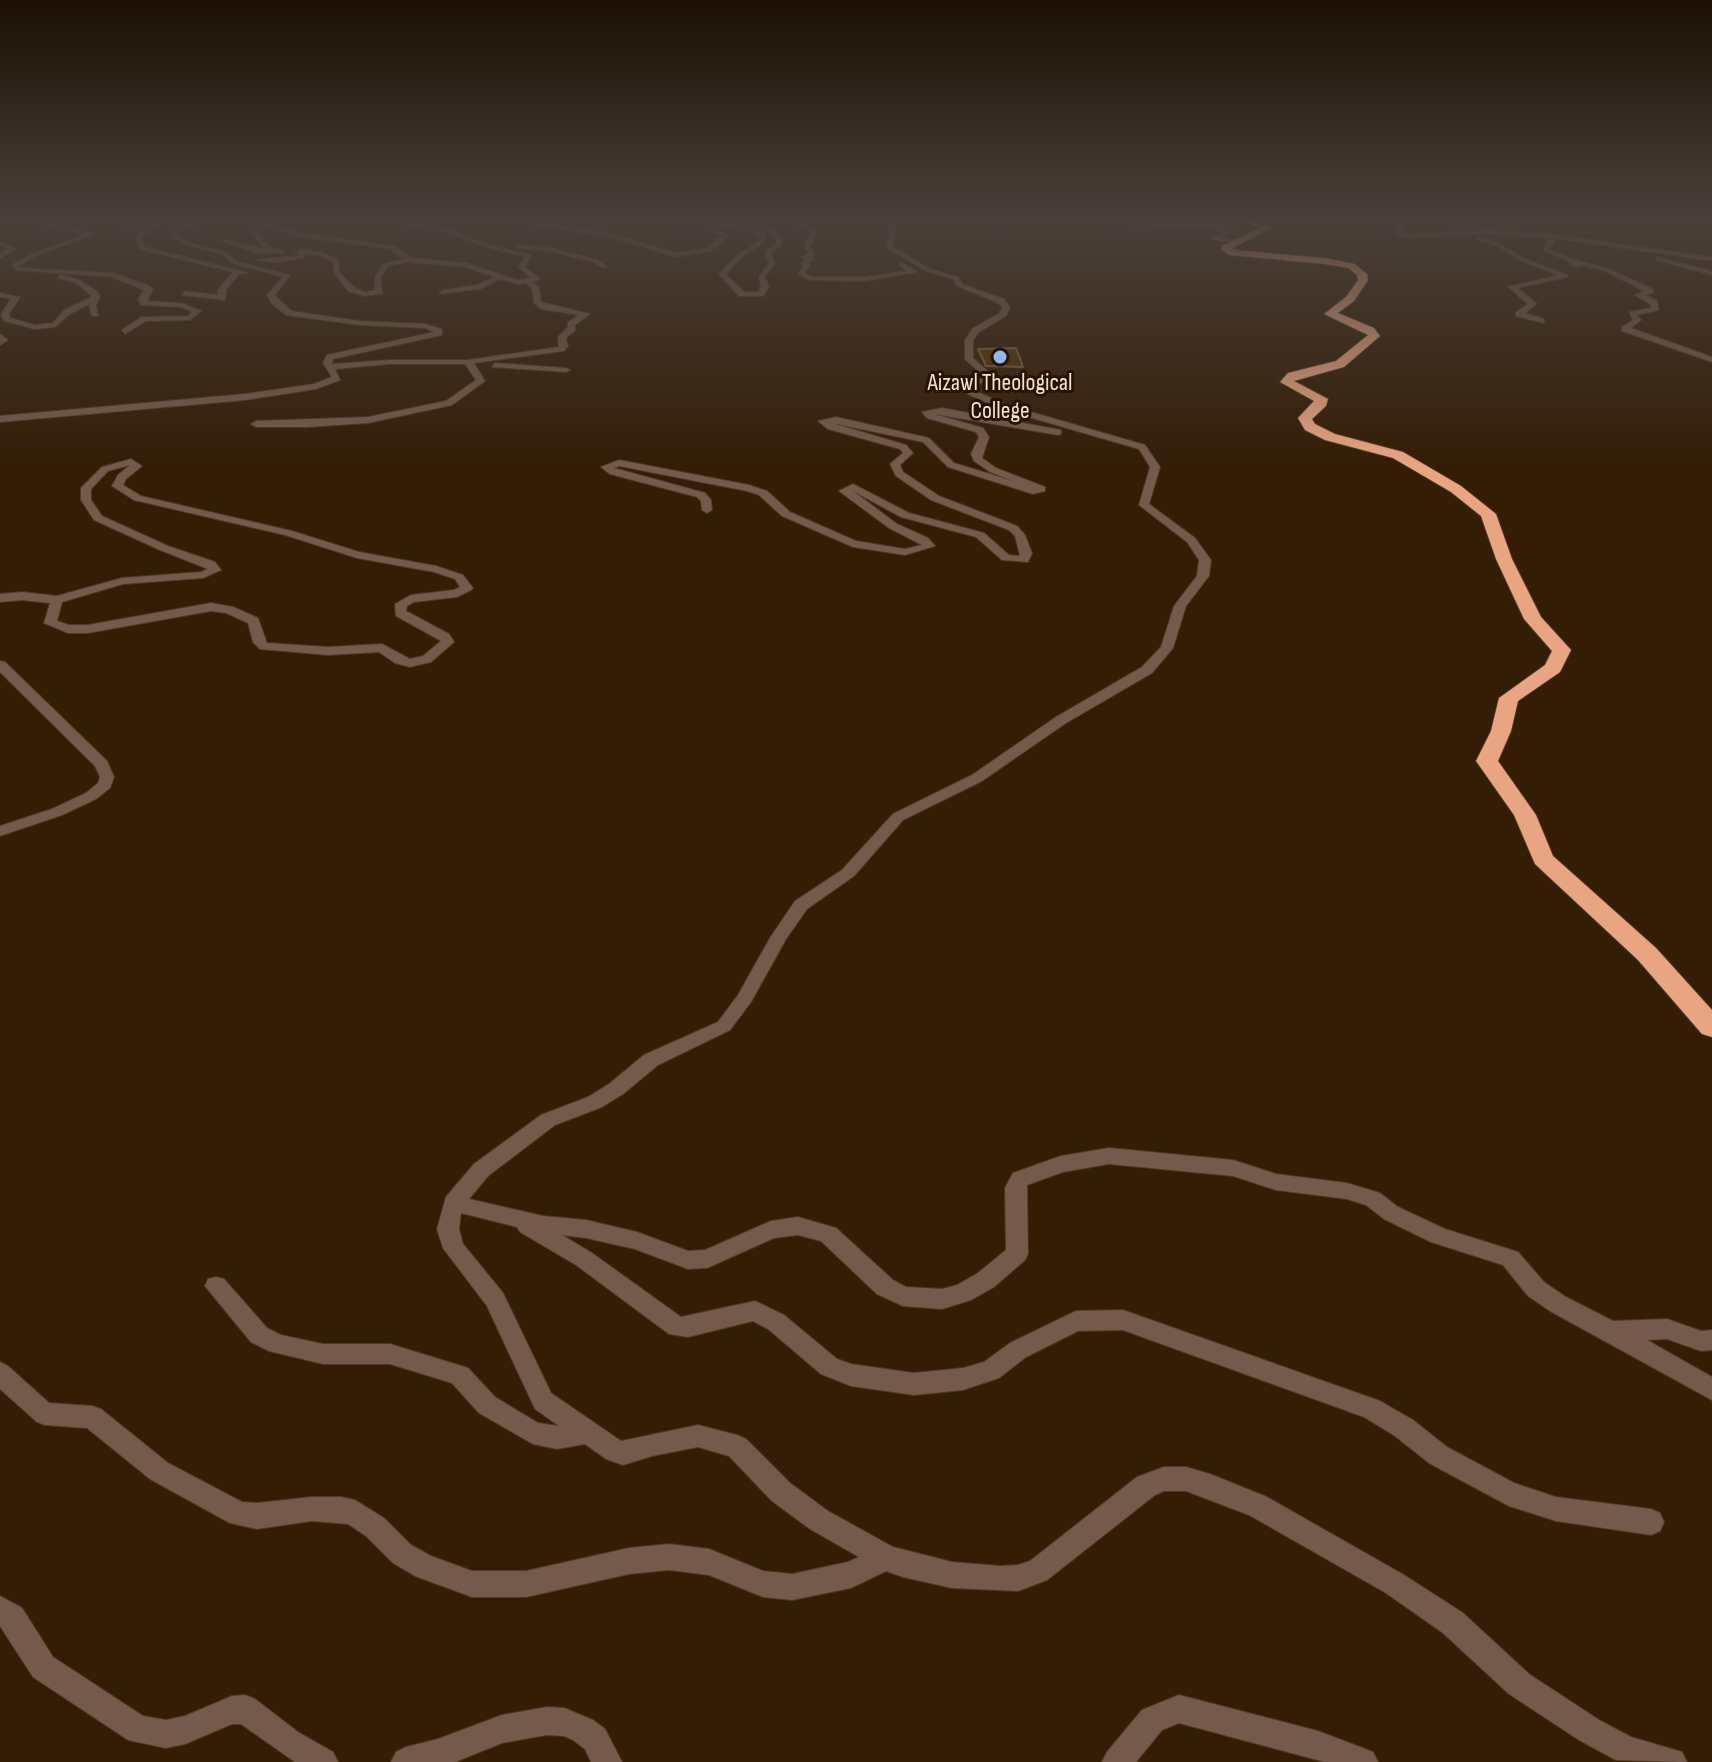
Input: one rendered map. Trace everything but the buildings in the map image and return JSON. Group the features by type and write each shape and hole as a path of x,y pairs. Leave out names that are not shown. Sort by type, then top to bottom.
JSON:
{"highway":[{"path":"1348,300 1330,314 1370,330 1374,336 1340,364 1292,376 1286,382 1321,399 1321,403 1305,418 1310,427 1330,437 1398,455 1456,489 1488,514 1504,559 1533,619 1562,650 1553,668 1509,698 1501,731 1487,761 1525,815 1543,859 1647,954 1712,1027"}],"street":[{"path":"14,300 3,320 29,327 52,326 67,312 90,300"},
{"path":"94,300 92,305 95,314"},
{"path":"125,332 144,319 192,318 197,311 182,305 144,303 143,300"},
{"path":"0,419 245,397 296,389 337,378 327,359 335,355 433,336 440,331 425,326 299,316 274,300"},
{"path":"468,364 563,347 562,337 572,329 572,323 586,314 544,307 537,300"},
{"path":"999,300 1006,307 1003,314 976,330 969,340 969,359 989,376 969,386 971,392 1046,420 1123,439 1142,447 1154,462 1155,471 1144,505 1191,540 1206,567 1199,583 1180,606 1171,638 1157,663 1061,720 977,778 898,817 848,873 814,895 789,920 732,1020 716,1032 651,1060 595,1102 548,1120 481,1170 453,1203 448,1229 454,1248 495,1300 543,1401 585,1433 623,1453 698,1436 737,1447 781,1492 819,1520 885,1557 952,1575 1018,1578 1038,1571 1146,1486 1164,1479 1186,1479 1258,1506 1384,1578 1453,1623 1519,1684 1589,1730 1626,1750 1672,1762"},
{"path":"1528,300 1533,304 1519,314 1541,321"},
{"path":"1649,300 1654,303 1655,310 1632,314 1637,320 1625,329 1712,360"},
{"path":"0,336 4,340 0,343"},
{"path":"329,367 389,362 566,370"},
{"path":"256,424 368,420 449,403 481,381 468,364"},
{"path":"707,510 706,500 701,495 608,471 606,467 619,463 749,488 763,493 786,514 853,544 905,552 930,546 924,540 893,526 844,491 853,487 905,515 980,535 1001,555 1024,560 1026,553 1020,535 1013,528 935,498 899,474 895,464 908,453 903,447 831,427 823,421 836,420 926,440 951,465 1029,491 1041,489 993,470 977,459 976,454 984,437 980,430 930,416 926,412 942,411 1027,428 1123,439"},
{"path":"0,598 22,596 57,600 122,581 203,575 215,570 211,564 164,548 98,518 86,500 86,488 105,469 131,462 137,466 122,477 117,486 138,498 279,530 357,555 436,569 459,577 467,588 457,593 411,599 401,604 400,613 445,637 448,642 430,658 410,663 399,660 382,648 328,651 272,648 259,642 254,621 229,610 211,607 88,629 68,629 50,623 57,600"},
{"path":"0,665 102,764 107,777 99,791 82,801 0,831"},
{"path":"453,1203 515,1219 586,1229 637,1241 688,1260 707,1259 771,1230 798,1226 828,1234 885,1287 903,1296 942,1299 963,1293 986,1280 1017,1254 1015,1188 1020,1179 1061,1164 1109,1156 1233,1168 1276,1182 1347,1191 1373,1199 1391,1213 1428,1231 1510,1258 1536,1289 1558,1304 1712,1389"},
{"path":"515,1219 584,1259 677,1327 755,1311 776,1322 829,1367 851,1375 914,1384 963,1379 991,1371 1018,1350 1076,1321 1123,1320 1372,1409 1404,1428 1438,1455 1509,1494 1556,1509 1651,1522"},
{"path":"216,1286 259,1335 277,1344 323,1354 390,1354 460,1375 487,1405 533,1433 557,1438 585,1433"},
{"path":"1611,1331 1667,1329 1701,1341 1712,1340"},
{"path":"0,1373 45,1414 92,1417 159,1471 239,1514 257,1516 312,1509 341,1509 355,1513 413,1561 446,1577 472,1584 526,1584 629,1561 669,1557 709,1562 763,1584 792,1587 851,1575 885,1557"},
{"path":"0,1609 12,1618 43,1667 138,1730 153,1734 176,1732 232,1710 245,1709 288,1742 323,1762"},
{"path":"1117,1762 1152,1720 1179,1709 1318,1745 1363,1762"},
{"path":"406,1762 438,1754 502,1729 547,1721 564,1722 583,1730 595,1739 607,1762"}],"place":[{"name":"Aizawl Theological College","path":"1000,357"}]}
